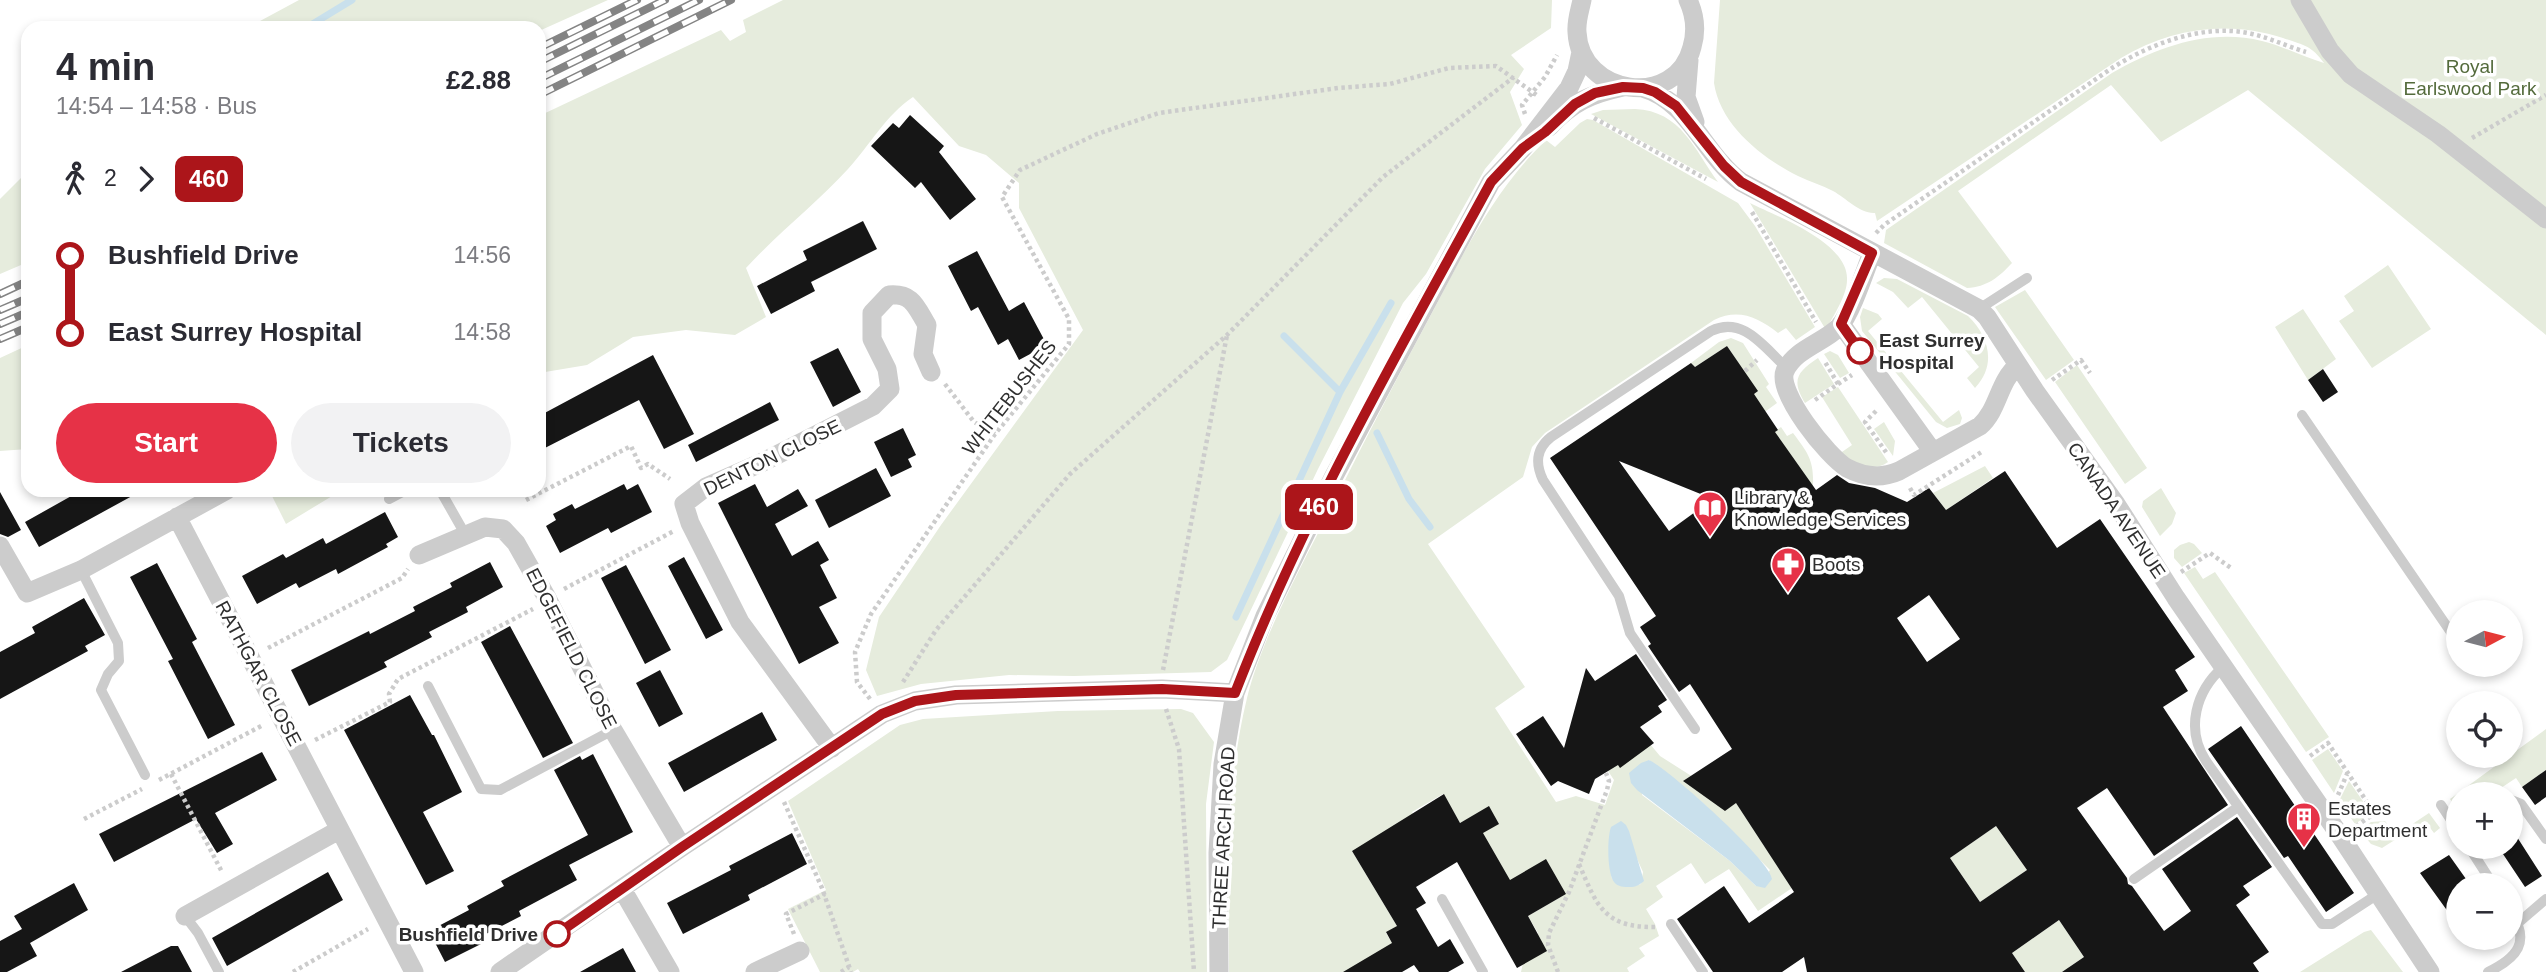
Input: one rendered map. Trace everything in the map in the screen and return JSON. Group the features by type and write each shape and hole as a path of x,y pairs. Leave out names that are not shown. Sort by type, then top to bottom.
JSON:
{"street":[{"path":"1582,0 1577,31 1581,52 1597,74 1623,87 1643,88 1674,77 1682,70 1689,57"},
{"path":"2300,0 2330,51 2360,82 2460,151 2546,219"},
{"name":"CANADA AVENUE","path":"1694,5 1695,36 1686,81 1688,105 1712,150"},
{"name":"THREE ARCH ROAD","path":"1219,972 1218,853 1223,764 1235,693 1265,616 1334,476 1491,182 1523,148 1569,88 1577,71 1581,52"},
{"name":"THREE ARCH ROAD","path":"1523,148 1575,104 1595,93 1623,87"},
{"name":"CANADA AVENUE","path":"1643,88 1655,92 1676,106 1741,182 1979,310 1997,331 2116,504 2176,598 2430,972"},
{"path":"1870,252 1841,324 1787,368 1783,384 1798,411 1833,458 1860,473 1875,477 1886,476 1986,421 2003,382 2018,365"},
{"name":"DENTON CLOSE","path":"690,523 684,504 706,487 763,462 873,406 890,389 887,369 872,339 872,313 889,295 902,294 912,300 927,325 923,354 931,372"},
{"path":"1841,324 1933,452"},
{"path":"0,546 27,593 81,570 214,497"},
{"name":"RATHGAR CLOSE","path":"177,517 414,972"},
{"path":"690,523 740,622 832,748"},
{"name":"EDGEFIELD CLOSE","path":"419,555 485,527 503,529 516,543 614,730 682,847"},
{"path":"500,972 882,714 915,701 956,695 1162,689 1235,693"},
{"path":"184,916 339,830"},
{"path":"622,889 670,972"},
{"path":"755,972 800,951"}],"lane":[{"path":"1979,310 2027,278"},
{"path":"1695,729 1630,633 1624,621 1619,596 1543,480 1538,467 1539,451 1551,437 1721,327 1736,327 1749,333 1787,368"},
{"path":"2302,415 2446,625"},
{"path":"389,499 393,497"},
{"path":"444,497 465,534"},
{"path":"81,570 118,643 119,661 108,674 101,690 145,775"},
{"path":"2223,667 2210,679 2203,691 2195,717 2195,736 2203,756 2324,925 2332,924 2378,894"},
{"path":"428,686 481,789 500,790 614,730"},
{"path":"2441,805 2446,812"},
{"path":"2134,879 2238,807"},
{"path":"2523,807 2546,839"},
{"path":"1443,899 1483,972"},
{"path":"2523,919 2546,899"},
{"path":"184,916 198,933 219,972"},
{"path":"1671,924 1703,972"},
{"path":"2488,972 2511,957 2517,950"}],"path":[{"path":"1870,252 1873,237 1884,225 2112,68 2148,48 2187,37 2237,32 2318,55 2330,51"},
{"path":"1526,115 1522,105 1560,50"},
{"name":"WHITEBUSHES","path":"882,714 857,682 855,652 871,614 995,434 1069,344 1069,319 1002,197 1020,170 1097,134 1159,113 1338,88 1390,85 1449,68 1496,66 1514,77"},
{"path":"902,683 936,631 1070,474 1227,335 1383,177 1514,77 1533,92"},
{"path":"2460,151 2476,134 2546,95"},
{"path":"1589,115 1702,177"},
{"path":"1751,211 1819,327 1808,335 1838,384 1798,411"},
{"path":"1194,972 1179,749 1162,689 1166,652 1227,335"},
{"path":"2046,384 2081,360 2091,373"},
{"path":"931,372 942,381 974,422 995,434"},
{"path":"546,490 631,446 641,468 648,464 670,479"},
{"path":"526,500 532,497"},
{"path":"547,598 690,523"},
{"path":"2180,572 2210,553 2231,568"},
{"path":"251,657 402,578 419,555"},
{"path":"158,780 283,716"},
{"path":"2306,759 2328,743 2375,814"},
{"path":"1558,972 1550,954 1548,939 1569,892 1607,790 1609,778 1606,773"},
{"path":"171,774 232,889"},
{"path":"2334,803 2347,774"},
{"path":"84,819 146,787"},
{"path":"775,787 787,807 825,894 850,970 841,972"},
{"path":"2352,829 2389,804"},
{"path":"1579,863 1597,904 1607,915 1634,925 1653,927 1671,924"},
{"path":"800,951 786,914 825,894"},
{"path":"293,972 386,919"}],"green space":[{"path":"299,0 608,0 546,28 546,21 260,21"},
{"path":"783,0 1552,0 1551,28 1511,55 1524,69 1510,92 1522,125 1485,169 1426,274 1403,303 1318,469 1227,660 1211,672 1009,675 921,684 877,696 866,670 879,617 941,525 1083,330 1019,208 1019,183 986,155 959,146 913,97 886,121 836,182 746,268 766,317 735,335 686,330 633,337 587,365 546,372 546,113 721,30 730,41 746,32 743,20"},
{"name":"Royal Earlswood Park","path":"1720,0 2546,0 2546,335 2248,90 2161,142 2111,85 1958,191 2012,263 1987,283 1967,288 1884,243 1886,230 2112,73 2147,55 2184,42 2223,37 2262,41 2324,63 2315,52 2301,44 2262,32 2220,29 2179,34 2140,48 1877,221 1875,213 1869,213 1833,191 1784,169 1757,150 1734,126 1718,98 1714,83"},
{"path":"1603,110 1651,111 1675,124 1718,182 1591,114"},
{"path":"1587,119 1593,120 1738,203 1755,226 1815,327 1796,340 1786,328 1778,333 1748,316 1731,315 1714,320 1545,433 1532,447 1523,477 1428,544 1525,687 1495,708 1556,802 1576,796 1605,805 1614,780 1608,771 1645,738 1660,756 1726,798 1731,795 1792,888 1758,911 1729,869 1705,884 1691,863 1656,886 1663,897 1646,909 1659,936 1639,948 1645,956 1627,968 1629,972 1521,972 1525,954 1538,933 1528,916 1566,894 1506,882 1483,833 1489,807 1460,823 1443,794 1412,812 1427,841 1352,851 1397,926 1386,933 1392,943 1364,972 1229,972 1231,800 1247,698 1264,646 1288,592 1374,423 1483,221 1512,178 1546,140 1555,147","holes":["1649,760 1702,802 1770,870 1756,886 1730,861 1642,795","1633,850 1643,872 1641,884 1630,887 1612,879 1610,867"]},
{"path":"21,178 21,265 0,274 0,199"},
{"path":"1750,203 1794,224 1825,243 1837,254 1845,267 1845,293 1826,330"},
{"path":"2388,265 2431,329 2372,368 2339,321 2354,311 2344,296"},
{"path":"1884,278 1897,279 1968,316 1975,324 1985,342 1988,360 1982,379 1975,388 1967,378 1979,367 1922,297 1908,308 1893,292 1876,283"},
{"path":"2025,290 2074,360 2046,380 1995,307"},
{"path":"1863,308 1878,314 1882,319 1868,331 1943,422 1959,410 1962,418 1960,424 1947,428 1936,422 1862,331 1860,317"},
{"path":"2303,309 2336,359 2308,380 2275,327"},
{"path":"1731,338 1743,343 1769,384 1766,387 1777,403 1751,422 1726,414 1757,391 1727,346 1695,367 1691,363 1719,342"},
{"path":"21,348 21,450 0,451 0,358"},
{"path":"1830,351 1838,355 1849,373 1840,378 1824,354"},
{"path":"1818,358 1834,384 1805,403 1798,388 1798,377"},
{"path":"2077,365 2147,468 2125,484 2055,382"},
{"path":"1838,387 1888,462 1870,467 1857,464 1839,454 1852,445 1822,397"},
{"path":"1884,422 1895,441 1893,456 1874,429"},
{"path":"1781,427 1787,436 1793,433 1806,452 1811,463 1813,486 1763,440"},
{"path":"1985,466 1993,478 1946,510 1933,493"},
{"path":"2161,488 2176,513 2172,524 2160,536 2142,507 2143,501"},
{"path":"272,497 330,497 286,524"},
{"path":"2189,542 2202,553 2182,567 2174,558 2174,550"},
{"path":"2195,567 2203,579 2215,572 2329,737 2306,752 2184,573"},
{"path":"1181,709 1193,713 1214,742 1206,804 1207,972 860,972 858,969 853,972 820,972 788,909 826,890 788,801 900,725 923,719 1058,711"},
{"path":"2546,729 2546,770 2523,786 2523,782 2519,782 2516,778 2510,782 2473,782 2493,768 2523,768 2523,746"},
{"path":"2328,749 2343,771 2334,793 2312,760"},
{"path":"2349,781 2371,813 2355,824 2339,801"},
{"path":"2429,813 2440,828 2434,833 2425,821 2382,848 2371,844 2359,830 2371,822 2385,821 2396,835"},
{"path":"1996,826 2027,870 1980,902 1950,858"},
{"path":"2059,920 2084,957 2069,967 2073,972 2025,972 2012,953"},
{"path":"2371,930 2403,972 2300,972 2364,932"}],"water":[{"path":"1649,760 1696,797 1755,854 1772,879 1765,888 1756,886 1730,861 1637,790 1631,783 1629,773"},
{"path":"1621,821 1629,831 1644,881 1634,887 1617,885 1610,871 1608,855 1611,827"}],"building":[{"path":"910,115 944,146 939,152 976,199 950,220 921,182 915,188 871,146 893,123 899,128"},
{"path":"863,221 877,249 811,282 815,291 771,314 757,286 807,260 803,251"},
{"path":"977,251 1009,311 1024,302 1047,345 1019,360 1008,339 998,345 978,307 971,311 948,266"},
{"path":"1727,346 1758,391 1754,394 1778,430 1775,432 1816,490 1837,475 1849,483 1875,488 1907,502 1929,488 1946,510 2005,471 2057,548 2100,519 2195,657 2175,670 2188,691 2163,707 2228,805 2154,856 2107,788 2077,808 2127,878 2128,884 2164,931 2191,911 2162,869 2237,817 2272,867 2243,886 2250,895 2236,905 2269,952 2253,963 2259,972 2062,972 2084,957 2059,920 2012,953 2025,972 1807,972 1804,957 1782,972 1713,972 1677,919 1724,886 1749,923 1794,892 1736,803 1725,811 1683,781 1732,749 1690,684 1679,692 1648,646 1651,644 1640,627 1656,616 1550,458 1691,363 1695,367","holes":["1619,461 1713,499 1669,531","1929,595 1960,639 1927,662 1897,618","1996,826 2027,870 1980,902 1950,858"]},
{"path":"838,348 861,392 833,407 810,362"},
{"path":"653,355 694,434 664,449 639,400 546,447 546,412"},
{"path":"2323,369 2338,392 2323,402 2308,380"},
{"path":"770,402 779,420 696,462 688,445"},
{"path":"903,428 916,455 908,459 912,467 891,477 874,442"},
{"path":"876,468 891,496 829,528 815,500"},
{"path":"624,484 627,490 638,484 652,512 611,533 608,528 560,553 546,526 556,520 553,514 572,504 575,509"},
{"path":"755,484 767,507 798,489 808,506 775,524 792,556 818,541 829,560 820,565 837,598 819,607 839,643 799,664 718,503"},
{"path":"0,492 21,530 8,537 0,534"},
{"path":"70,497 130,497 39,547 25,522"},
{"path":"385,512 398,537 386,544 388,547 338,574 336,569 299,588 296,583 257,604 242,576 283,554 286,558 323,538 326,544"},
{"path":"684,557 723,630 706,639 668,566"},
{"path":"490,562 503,587 466,607 468,612 429,632 432,637 384,662 387,667 309,706 291,670 415,611 413,607 452,587 450,583"},
{"path":"157,563 197,639 192,642 235,725 208,739 168,661 173,659 130,577"},
{"path":"626,565 671,650 645,664 601,578"},
{"path":"84,598 105,635 85,646 88,651 0,699 0,652 35,633 32,627"},
{"path":"510,626 573,743 543,758 481,642"},
{"path":"1636,654 1667,700 1658,706 1662,712 1640,727 1654,743 1620,768 1618,765 1595,779 1589,794 1558,781 1551,786 1516,734 1543,716 1564,748 1586,668 1595,681"},
{"path":"660,670 683,714 659,727 636,683"},
{"path":"410,695 434,735 462,792 423,812 454,871 426,885 344,730"},
{"path":"762,712 777,740 684,792 668,763"},
{"path":"2241,726 2354,893 2326,912 2288,856 2284,858 2208,749"},
{"path":"262,752 277,780 215,813 233,844 217,853 196,819 114,862 99,834"},
{"path":"593,754 633,832 569,865 577,880 519,911 521,916 484,935 487,941 445,962 429,931 469,910 467,906 504,886 501,881 588,835 554,770 580,756 582,760"},
{"path":"2546,770 2546,797 2535,805 2523,786"},
{"path":"1444,794 1460,823 1489,806 1499,824 1483,833 1510,880 1546,859 1566,894 1528,916 1547,951 1517,968 1457,862 1416,887 1426,903 1416,909 1438,947 1450,939 1464,963 1448,972 1419,972 1414,965 1402,972 1343,972 1392,943 1386,932 1397,926 1352,851"},
{"path":"792,833 807,864 748,895 750,900 683,934 667,903 731,870 729,866"},
{"path":"2523,846 2542,876 2525,887 2523,873 2516,873 2506,859 2523,859"},
{"path":"2446,857 2452,859 2462,873 2446,873 2446,909 2420,873"},
{"path":"328,872 343,900 227,966 212,938"},
{"path":"74,883 88,910 30,943 37,956 7,972 0,972 0,941 22,929 14,916"},
{"path":"171,946 178,946 192,972 121,972"},
{"path":"623,948 636,972 580,972"}],"waterway":[{"path":"318,21 352,0"},
{"path":"1236,617 1340,392 1391,303"},
{"path":"1284,336 1340,392"},
{"path":"1377,433 1409,499 1430,527"}],"railway":[{"path":"546,45 637,0"},
{"path":"546,59 665,0"},
{"path":"546,76 699,0"},
{"path":"546,92 731,0"},
{"path":"0,294 21,284"},
{"path":"0,310 21,301"},
{"path":"0,324 21,315"},
{"path":"0,339 21,330"}],"bus line":[{"name":"460","path":"557,934 882,714 915,701 956,695 1162,689 1235,693 1265,616 1334,476 1491,182 1523,148 1575,104 1595,93 1623,87 1655,92 1676,106 1735,178 1872,253 1841,324 1860,351"}],"place":[{"name":"East Surrey Hospital","path":"1860,351"},
{"name":"Library & Knowledge Services","path":"1710,538"},
{"name":"Boots","path":"1788,594"},
{"name":"Estates Department","path":"2304,849"},
{"name":"Bushfield Drive","path":"557,934"}]}
